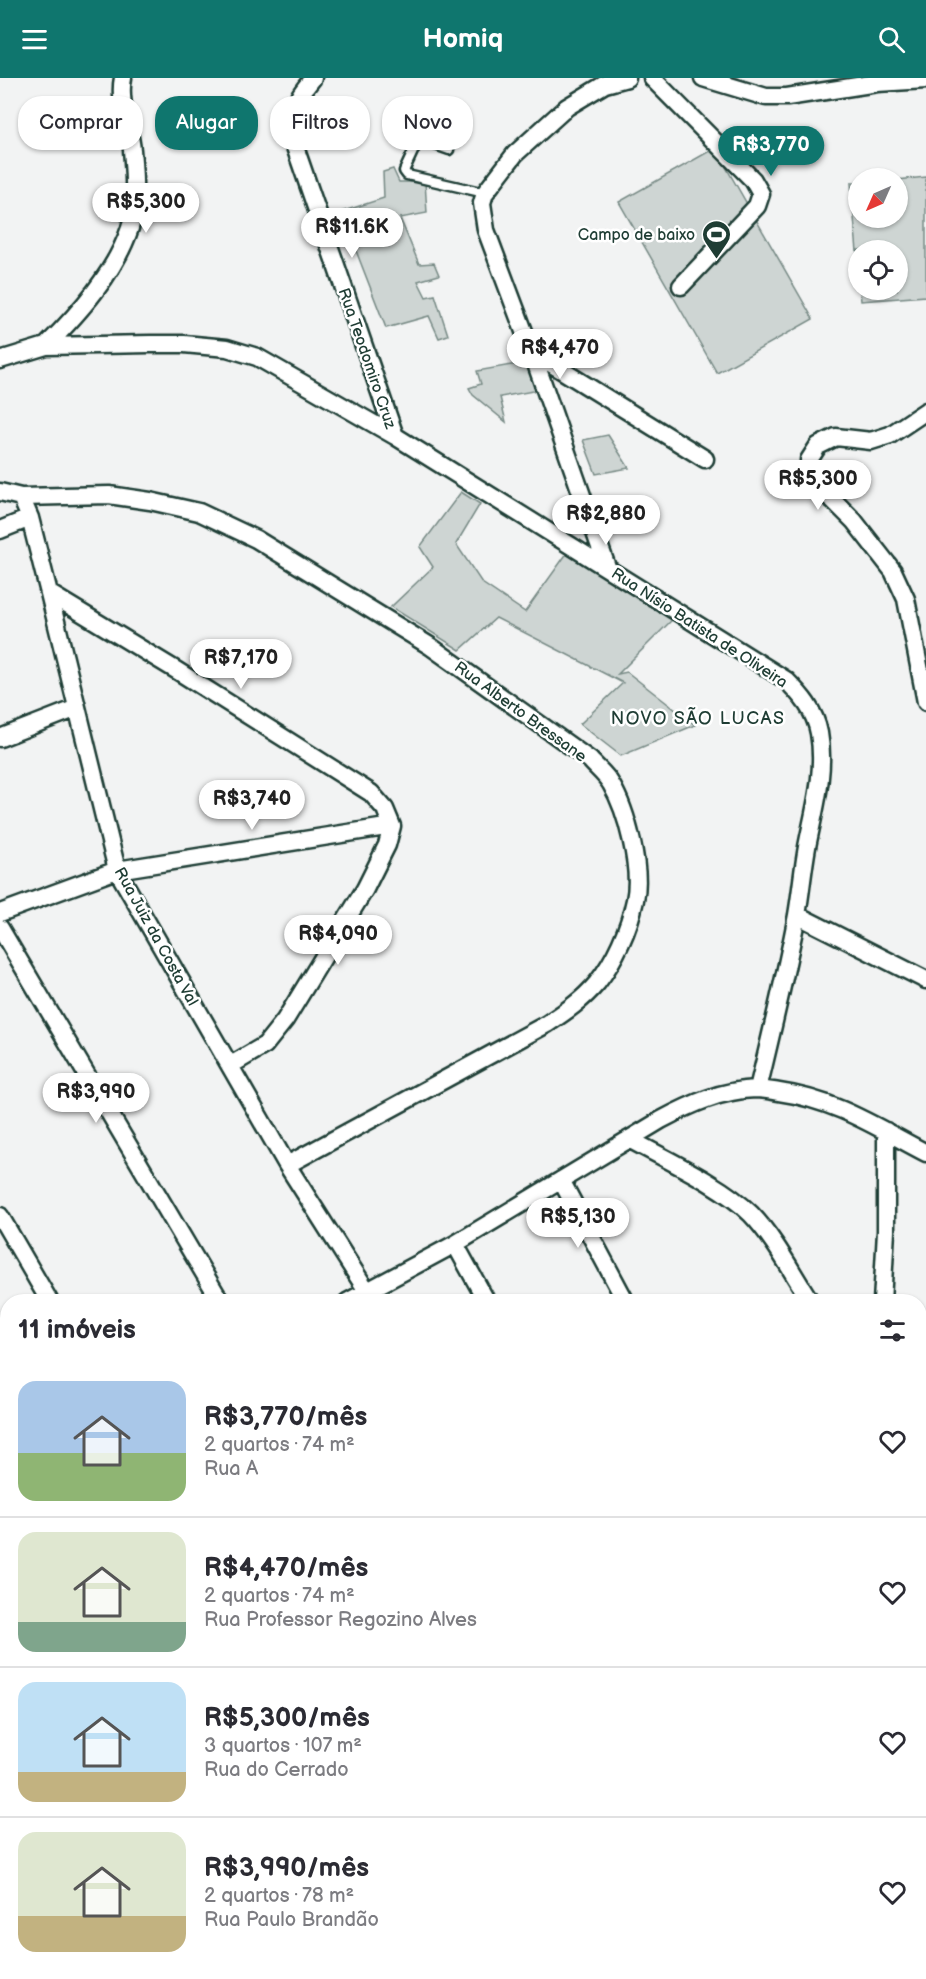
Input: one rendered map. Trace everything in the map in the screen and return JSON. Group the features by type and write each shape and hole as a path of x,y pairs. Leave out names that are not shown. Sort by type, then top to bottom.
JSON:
{"street":[{"path":"46,346 68,324 112,267 131,226 134,192 132,148 124,111 121,85 123,78"},
{"name":"Rua Teodomiro Cruz","path":"312,78 292,110 291,126 294,144 395,436"},
{"path":"607,567 534,358 486,230 482,203 485,194 514,154 567,107 605,84 627,78"},
{"path":"652,78 753,180 761,194 757,206 681,286"},
{"path":"704,78 758,95 787,97 877,82 926,80"},
{"name":"Rua Nísio Batista de Oliveira","path":"0,360 46,346 184,344 226,348 257,357 395,436 786,680 803,697 814,716 819,735 820,777 797,915 758,1089"},
{"path":"534,358 550,363 705,459"},
{"path":"926,411 890,435 871,441 836,436 818,446 809,460 812,477 820,491 854,521 892,571 906,599 926,702"},
{"name":"Rua Alberto Bressane","path":"0,492 21,496 109,495 150,501 199,512 256,539 430,646 590,760 610,782 623,807 635,864 636,898 627,929 616,954 597,983 574,1005 547,1024 288,1165"},
{"name":"Rua Juiz da Costa Val","path":"21,496 30,518 50,593 117,870 288,1165 369,1294"},
{"path":"0,530 30,518"},
{"path":"50,593 371,793 385,809 392,826 387,845 365,889 285,1020 265,1045 231,1065"},
{"path":"0,738 77,708"},
{"path":"0,913 117,870 392,826"},
{"path":"797,915 926,980"},
{"path":"0,928 216,1294"},
{"path":"373,1294 629,1139 691,1104 725,1093 758,1089 824,1101 856,1115 926,1154"},
{"path":"882,1294 886,1231 886,1131"},
{"path":"629,1139 732,1197 766,1232 806,1294"},
{"path":"561,1180 622,1294"},
{"path":"0,1216 45,1294"},
{"path":"455,1244 483,1294"}],"lane":[{"path":"414,150 404,171 407,175 485,194"}],"shaded area":[{"name":"Campo de baixo","path":"715,148 813,319 717,373 619,202"},
{"path":"393,169 399,182 425,182 427,213 400,218 419,264 434,263 439,275 418,281 426,297 435,295 448,335 439,338 429,316 386,328 341,212 384,198 383,172"},
{"path":"926,177 926,296 908,297 908,240 856,240 855,228 908,228 908,179"},
{"path":"529,362 539,390 500,397 506,422 473,395 469,388 481,384 477,371"},
{"path":"608,435 629,468 596,474 583,440"},
{"path":"461,492 480,504 456,544 482,583 525,612 570,549 677,615 618,674 627,672 695,725 621,756 580,724 623,683 496,618 460,650 391,607 433,567 420,547"}],"place":[{"name":"Campo de baixo","path":"716,260"}],"district":[{"name":"NOVO SÃO LUCAS","path":"698,718"}]}
